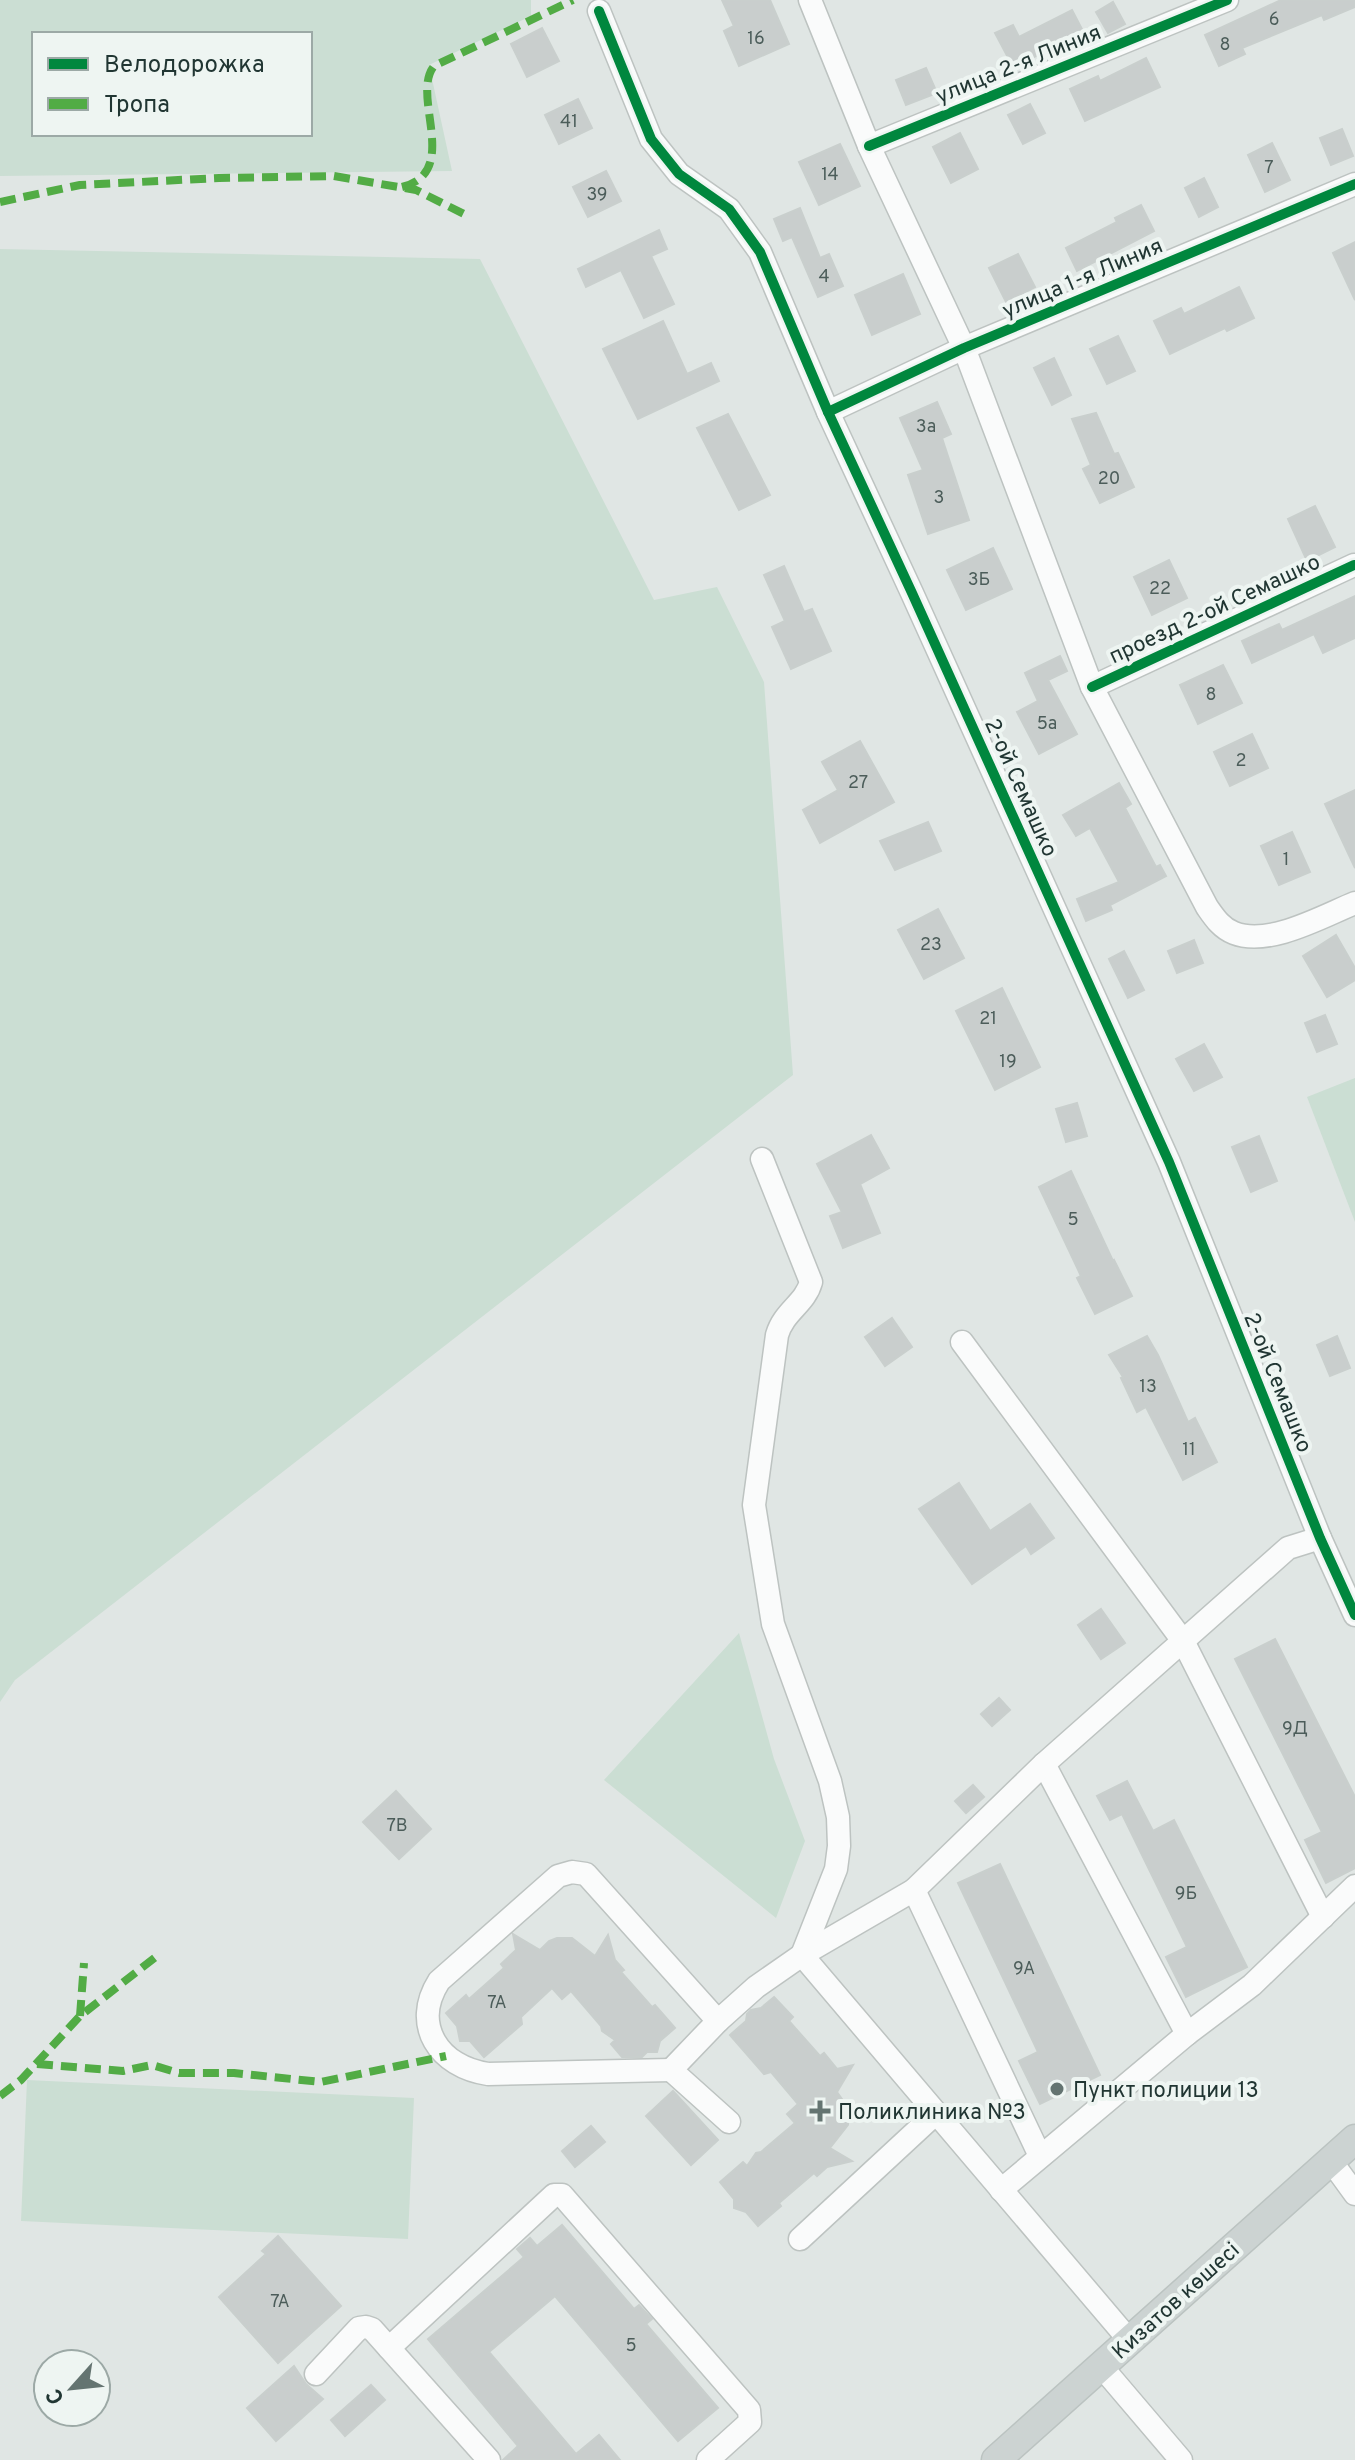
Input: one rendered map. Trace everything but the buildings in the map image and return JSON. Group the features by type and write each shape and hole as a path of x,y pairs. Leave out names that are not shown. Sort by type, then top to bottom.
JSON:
{"main road":[{"name":"Кизатов көшесі","path":"996,2460 1355,2139"}],"street":[{"name":"проезд 2-ой Семашко","path":"810,0 869,146 964,348 1092,687 1207,907 1219,923 1234,933 1256,937 1280,933 1355,903"},
{"name":"улица 2-я Линия","path":"869,146 1227,0"},
{"name":"2-ой Семашко","path":"599,11 651,139 679,174 729,209 760,252 828,412 1169,1162 1320,1538 1355,1615"},
{"name":"улица 1-я Линия","path":"828,412 964,348 1355,184"},
{"name":"проезд 2-ой Семашко","path":"1092,687 1354,565"},
{"path":"762,1159 811,1282 806,1295 786,1315 777,1335 754,1505 773,1624 815,1736 838,1817 836,1869 802,1955"},
{"path":"962,1342 1183,1641 1323,1917"},
{"path":"671,2070 756,1987 802,1955 914,1890 1044,1764 1288,1548 1320,1538"},
{"path":"1044,1764 1187,2034"},
{"path":"718,2021 586,1874 572,1872 558,1876 439,1981 430,1999 427,2021 437,2046 459,2067 473,2072 671,2070 729,2122"},
{"path":"1001,2190 1187,2034 1252,1985 1355,1886"},
{"path":"914,1890 1040,2156"},
{"path":"802,1955 1130,2341"},
{"path":"800,2239 935,2114"},
{"path":"1331,2161 1355,2194"},
{"path":"389,2348 554,2195 562,2195 749,2410 750,2422 708,2460"},
{"path":"316,2374 359,2328 372,2329 489,2460"},
{"path":"1101,2366 1181,2460"}],"green space":[{"path":"0,0 531,0 531,16 429,65 452,171 0,176"},
{"path":"0,249 480,259 654,600 717,587 764,682 793,1075 15,1680 0,1702"},
{"path":"1355,1078 1355,1222 1307,1097"},
{"path":"739,1633 774,1759 805,1841 776,1918 604,1780"},
{"path":"27,2080 414,2098 408,2239 21,2221"}],"marked path":[{"path":"402,187 420,179 429,166 432,132 427,95 428,79 434,66 573,0"},
{"path":"0,202 80,185 334,176 416,190 470,217"},
{"path":"0,2096 21,2080 80,2016 157,1956"},
{"path":"80,2016 84,1963"},
{"path":"37,2064 123,2071 152,2065 179,2073 234,2073 321,2082 446,2056"}],"cycle path":[{"path":"869,146 1227,0"},
{"path":"599,11 651,139 679,174 729,209 760,252 828,412 1169,1162 1320,1538 1355,1615"},
{"path":"828,412 964,348 1355,184"},
{"path":"1092,687 1354,565"}],"place":[{"name":"Пункт полиции 13","path":"1057,2089"},
{"name":"Поликлиника №3","path":"820,2111"}]}
